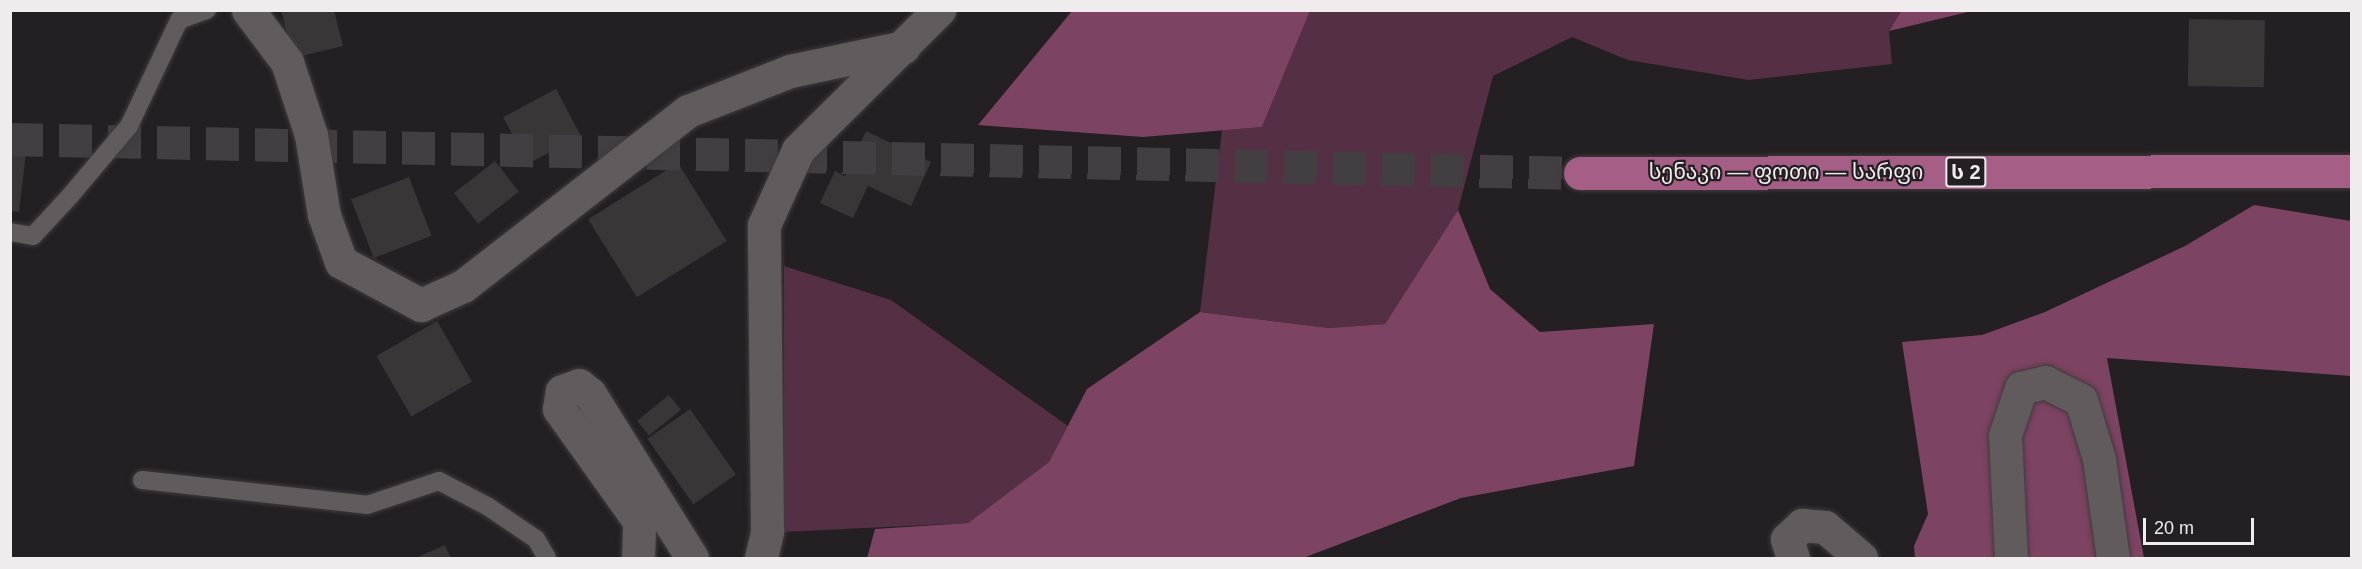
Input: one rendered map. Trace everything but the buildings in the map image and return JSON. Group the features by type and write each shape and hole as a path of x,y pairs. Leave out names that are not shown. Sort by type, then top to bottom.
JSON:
{"highway":[{"name":"სენაკი — ფოთი — სარფი","path":"1580,173 2352,171"}],"street":[{"path":"248,10 287,62 311,135 324,215 341,262 421,305 463,286 688,111 790,71 904,47"},
{"path":"761,558 767,531 764,225 798,150 939,10"},
{"path":"2011,558 2005,435 2021,388 2046,382 2081,400 2099,459 2112,558"},
{"path":"638,558 639,521 559,409 562,391 579,385 590,394 692,558"},
{"path":"1792,558 1786,539 1802,525 1825,527 1861,558"}],"lane":[{"path":"10,232 33,236 70,196 129,126 179,20 207,10"},
{"path":"142,480 367,505 439,481 487,506 536,539 547,558"}],"shaded area":[{"path":"1902,10 1972,10 1972,11 1889,31"},
{"path":"1072,11 1310,11 1262,127 1143,137 978,125"},
{"path":"1310,11 1902,11 1889,31 1892,64 1749,80 1628,60 1572,37 1493,76 1458,210 1385,324 1329,328 1200,312 1222,130 1262,127"},
{"path":"2254,205 2351,221 2351,376 2107,358 2144,558 1915,558 1914,546 1928,514 1902,342 1982,335 2045,312 2185,246"},
{"path":"1458,210 1490,289 1540,332 1654,324 1634,466 1461,498 1303,558 867,558 875,529 968,523 1049,462 1087,389 1200,312 1329,328 1385,324"},
{"path":"784,266 891,300 1068,426 1049,462 968,523 783,532"}],"tunnel":[{"path":"10,139 1580,173"}]}
